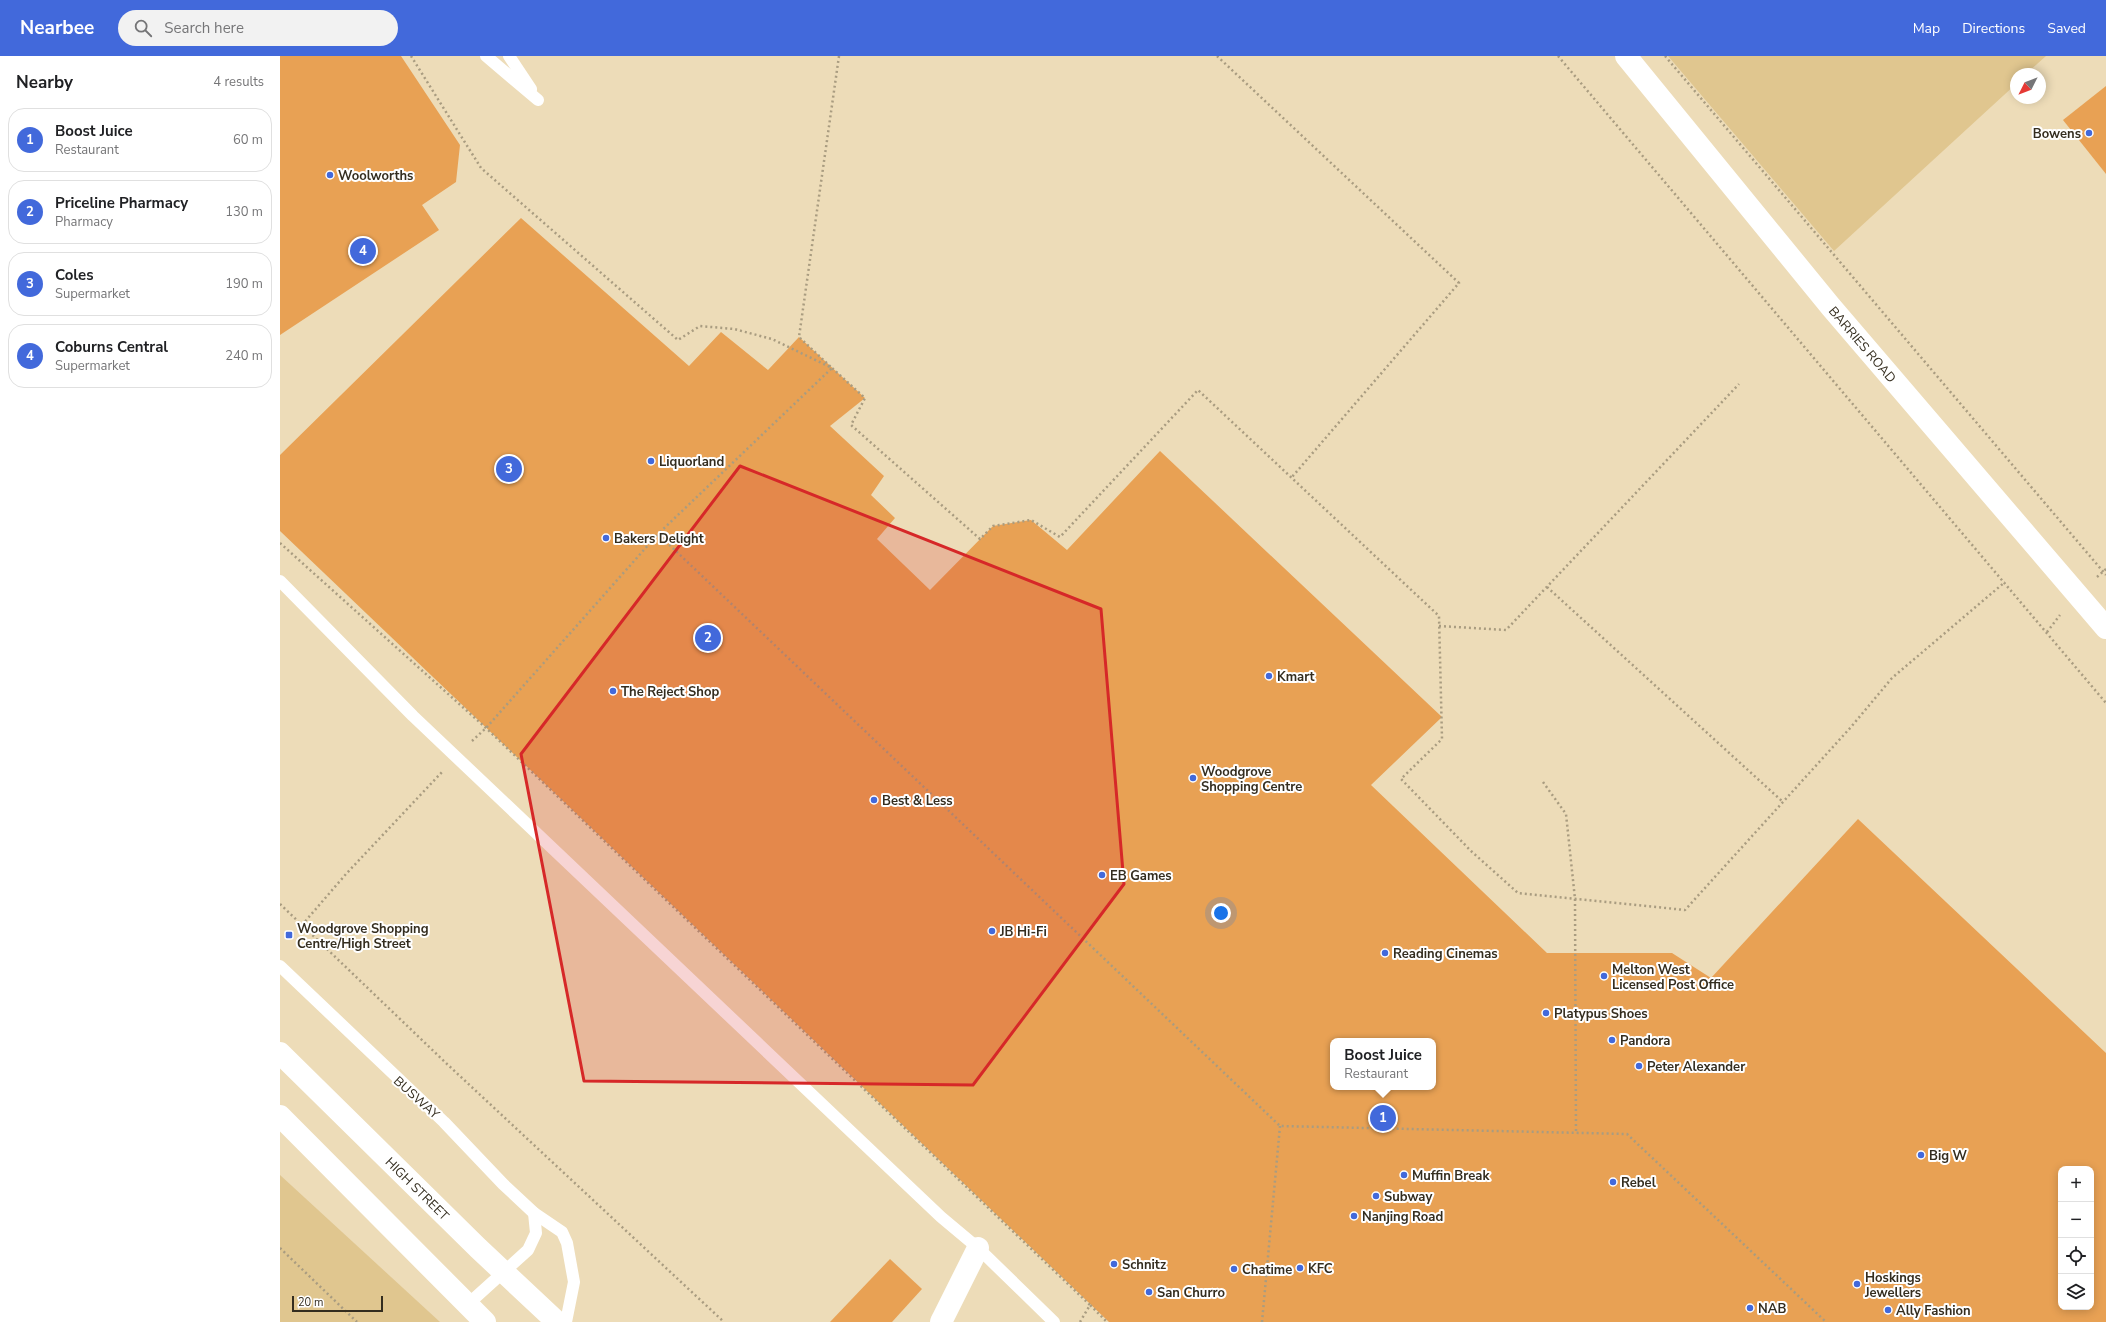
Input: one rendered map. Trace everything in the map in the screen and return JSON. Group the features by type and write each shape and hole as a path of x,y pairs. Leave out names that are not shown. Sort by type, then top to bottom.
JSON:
{"street":[{"name":"BARRIES ROAD","path":"1626,56 1831,307 2106,628"},
{"name":"HIGH STREET","path":"280,1053 557,1322"},
{"path":"284,1118 485,1322"},
{"path":"941,1322 978,1248"}],"lane":[{"path":"486,56 538,100 509,56"},
{"path":"280,581 455,757 941,1217 978,1248 1054,1322"},
{"name":"BUSWAY","path":"280,966 444,1122 503,1184 534,1213 558,1228 567,1243 574,1282 566,1322"},
{"path":"467,1305 528,1250 536,1233 534,1213"}],"path":[{"path":"411,56 481,168 678,340 700,326 734,329 772,339 832,368"},
{"path":"839,56 799,337 865,398 850,425 980,539 993,526 1032,520 1060,537 1198,390 1439,616 1442,739 1401,779 1471,851 1518,893 1686,910 1892,678 2005,582"},
{"path":"1217,56 1459,283 1292,477"},
{"path":"1558,56 2106,703"},
{"path":"1665,56 2106,575"},
{"path":"302,925 346,874 455,757 486,728 658,534 832,368"},
{"path":"1439,626 1506,630 1739,384"},
{"path":"658,534 1280,1126 1627,1134 1826,1322"},
{"path":"280,543 486,728 1108,1322"},
{"path":"1547,586 1783,802"},
{"path":"1543,782 1566,814 1575,899 1576,1133"},
{"path":"280,904 453,1069 724,1322"},
{"path":"1262,1322 1280,1126"},
{"path":"280,1248 357,1322"},
{"path":"1080,1322 1090,1305"}],"highlighted area":[{"path":"740,466 1101,609 1124,884 973,1085 584,1081 521,754"}],"shaded area":[{"path":"1668,56 2046,56 2033,68 2010,68 2010,90 1834,251"},
{"path":"280,1175 440,1322 280,1322"}],"building":[{"path":"280,56 401,56 460,145 456,182 422,205 439,230 280,335"},
{"name":"Bowens","path":"2106,86 2106,174 2063,120"},
{"name":"Woodgrove Shopping Centre","path":"521,218 689,366 721,332 768,370 799,337 865,398 830,426 884,476 871,495 895,518 877,539 930,590 993,526 1031,520 1067,550 1160,451 1442,717 1371,785 1547,953 1672,953 1711,978 1858,819 2106,1053 2106,1322 1109,1322 280,531 280,455"},
{"path":"890,1259 922,1289 892,1322 830,1322"}],"place":[{"name":"Bowens","path":"2089,133"},
{"name":"Woolworths","path":"330,175"},
{"name":"Coburns Central","path":"363,251"},
{"name":"Liquorland","path":"651,461"},
{"name":"Coles","path":"509,469"},
{"name":"Bakers Delight","path":"606,538"},
{"name":"Priceline Pharmacy","path":"708,638"},
{"name":"Kmart","path":"1269,676"},
{"name":"The Reject Shop","path":"613,691"},
{"name":"Woodgrove Shopping Centre","path":"1193,778"},
{"name":"Best & Less","path":"874,800"},
{"name":"EB Games","path":"1102,875"},
{"name":"JB Hi-Fi","path":"992,931"},
{"name":"Woodgrove Shopping Centre/High Street","path":"289,935"},
{"name":"Reading Cinemas","path":"1385,953"},
{"name":"Melton West Licensed Post Office","path":"1604,976"},
{"name":"Platypus Shoes","path":"1546,1013"},
{"name":"Pandora","path":"1612,1040"},
{"name":"Peter Alexander","path":"1639,1066"},
{"name":"Boost Juice","path":"1383,1118"},
{"name":"Big W","path":"1921,1155"},
{"name":"Muffin Break","path":"1404,1175"},
{"name":"Rebel","path":"1613,1182"},
{"name":"Subway","path":"1376,1196"},
{"name":"Nanjing Road","path":"1354,1216"},
{"name":"Schnitz","path":"1114,1264"},
{"name":"KFC","path":"1300,1268"},
{"name":"Chatime","path":"1234,1269"},
{"name":"Hoskings Jewellers","path":"1857,1284"},
{"name":"San Churro","path":"1149,1292"},
{"name":"NAB","path":"1750,1308"},
{"name":"Ally Fashion","path":"1888,1310"}]}
